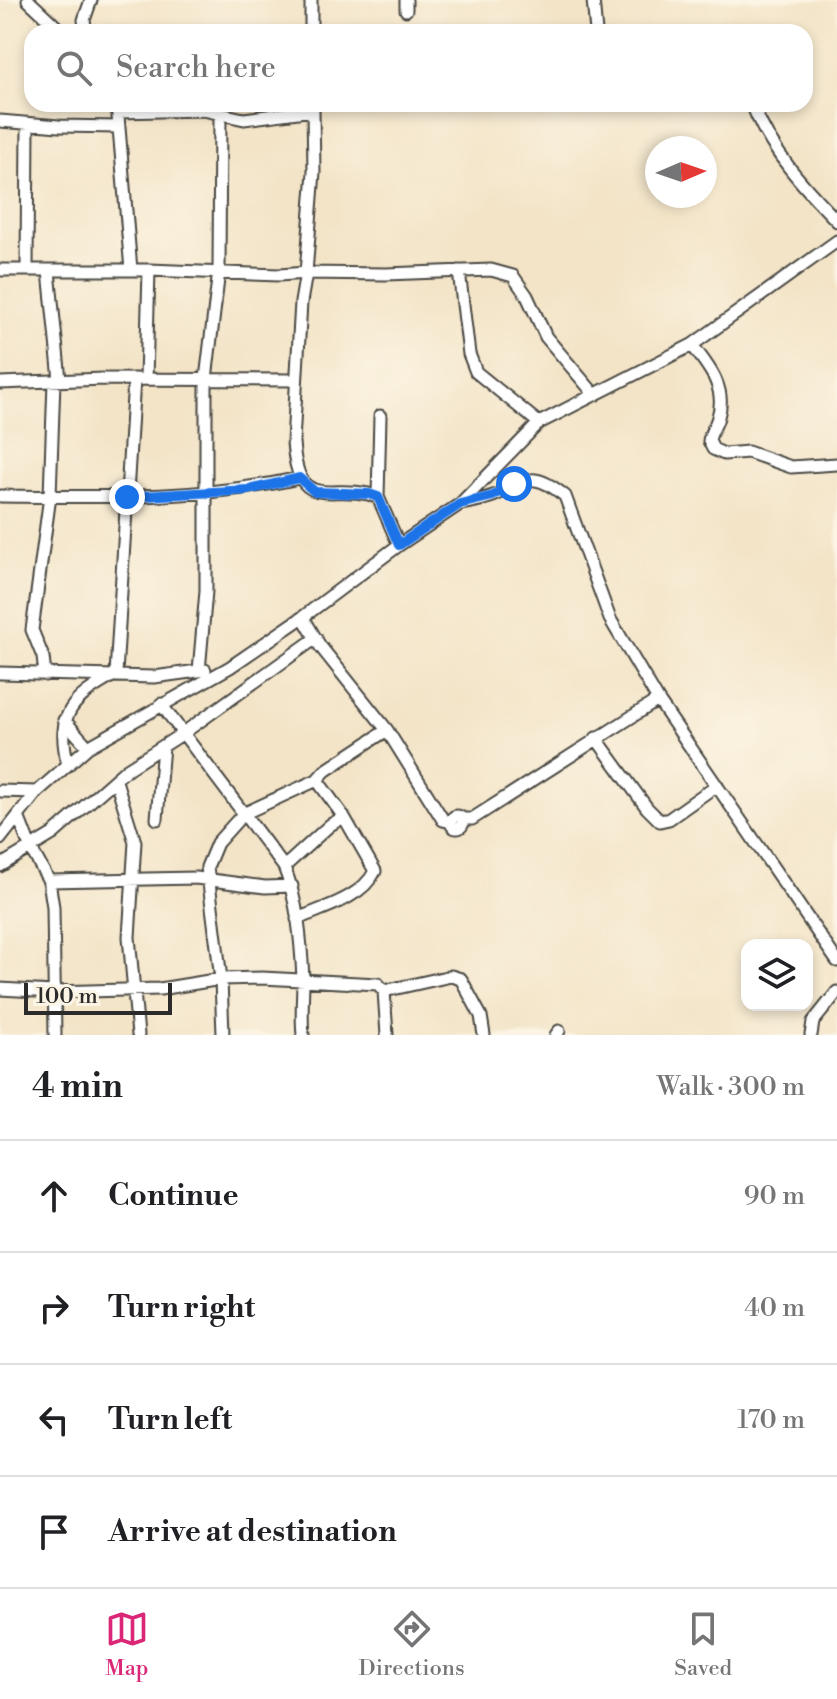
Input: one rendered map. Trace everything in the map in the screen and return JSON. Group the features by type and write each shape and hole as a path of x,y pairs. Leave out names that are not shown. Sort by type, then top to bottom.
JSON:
{"street":[{"path":"28,0 54,24"},
{"path":"85,24 91,0"},
{"path":"311,0 311,24"},
{"path":"593,0 595,24"},
{"path":"117,112 131,270"},
{"path":"210,112 244,119 284,112"},
{"path":"313,112 314,172 295,380 294,462 299,478 315,492 378,497"},
{"path":"755,112 761,129 804,187 837,221"},
{"path":"199,671 206,591 206,379 219,271 220,115"},
{"path":"0,121 119,127"},
{"path":"27,270 28,124"},
{"path":"0,839 37,792 88,747 230,667 303,617 460,504 539,423 692,345 837,241"},
{"path":"0,270 219,271 279,275 491,270 513,276 527,296 546,337 595,395"},
{"path":"116,674 127,497 149,270"},
{"path":"45,675 43,657 32,630 50,496 57,380 49,271"},
{"path":"459,271 469,354 476,372 539,423"},
{"path":"692,345 720,387 718,417 709,441 713,449 724,454 748,452 791,467 837,464"},
{"path":"0,383 140,379 295,380"},
{"path":"380,416 378,497 399,545"},
{"path":"0,496 127,497 248,490 299,478"},
{"path":"460,504 493,496 529,479 548,483 565,496 610,619 658,700 837,961"},
{"path":"303,617 387,730 443,820 472,819 658,700"},
{"path":"0,866 53,834 127,769 182,734 316,638"},
{"path":"0,673 154,677 230,667"},
{"path":"68,765 63,744 64,720 85,692 116,674"},
{"path":"161,704 284,867 292,886 297,919 303,979 303,1035"},
{"path":"64,720 88,747"},
{"path":"223,1035 221,979 207,867 217,843 243,814 317,780 325,771 387,730"},
{"path":"596,738 660,821 669,819 717,785"},
{"path":"157,819 163,746"},
{"path":"297,919 357,891 374,875 375,866 317,780"},
{"path":"116,781 135,842 129,937 138,1035"},
{"path":"0,791 37,792"},
{"path":"18,816 30,847 49,881 53,907 55,1035"},
{"path":"284,867 330,825 344,817"},
{"path":"49,881 196,878 265,887 292,886"},
{"path":"384,991 451,976 461,979 481,1016 484,1035"},
{"path":"0,989 53,992 160,989 221,979 303,979 378,984 384,991 387,1035"},
{"path":"811,1035 813,1022 837,992"}],"route":[{"path":"127,497 248,490 299,478 315,492 378,497 399,545 460,504 493,496 514,484"}]}
